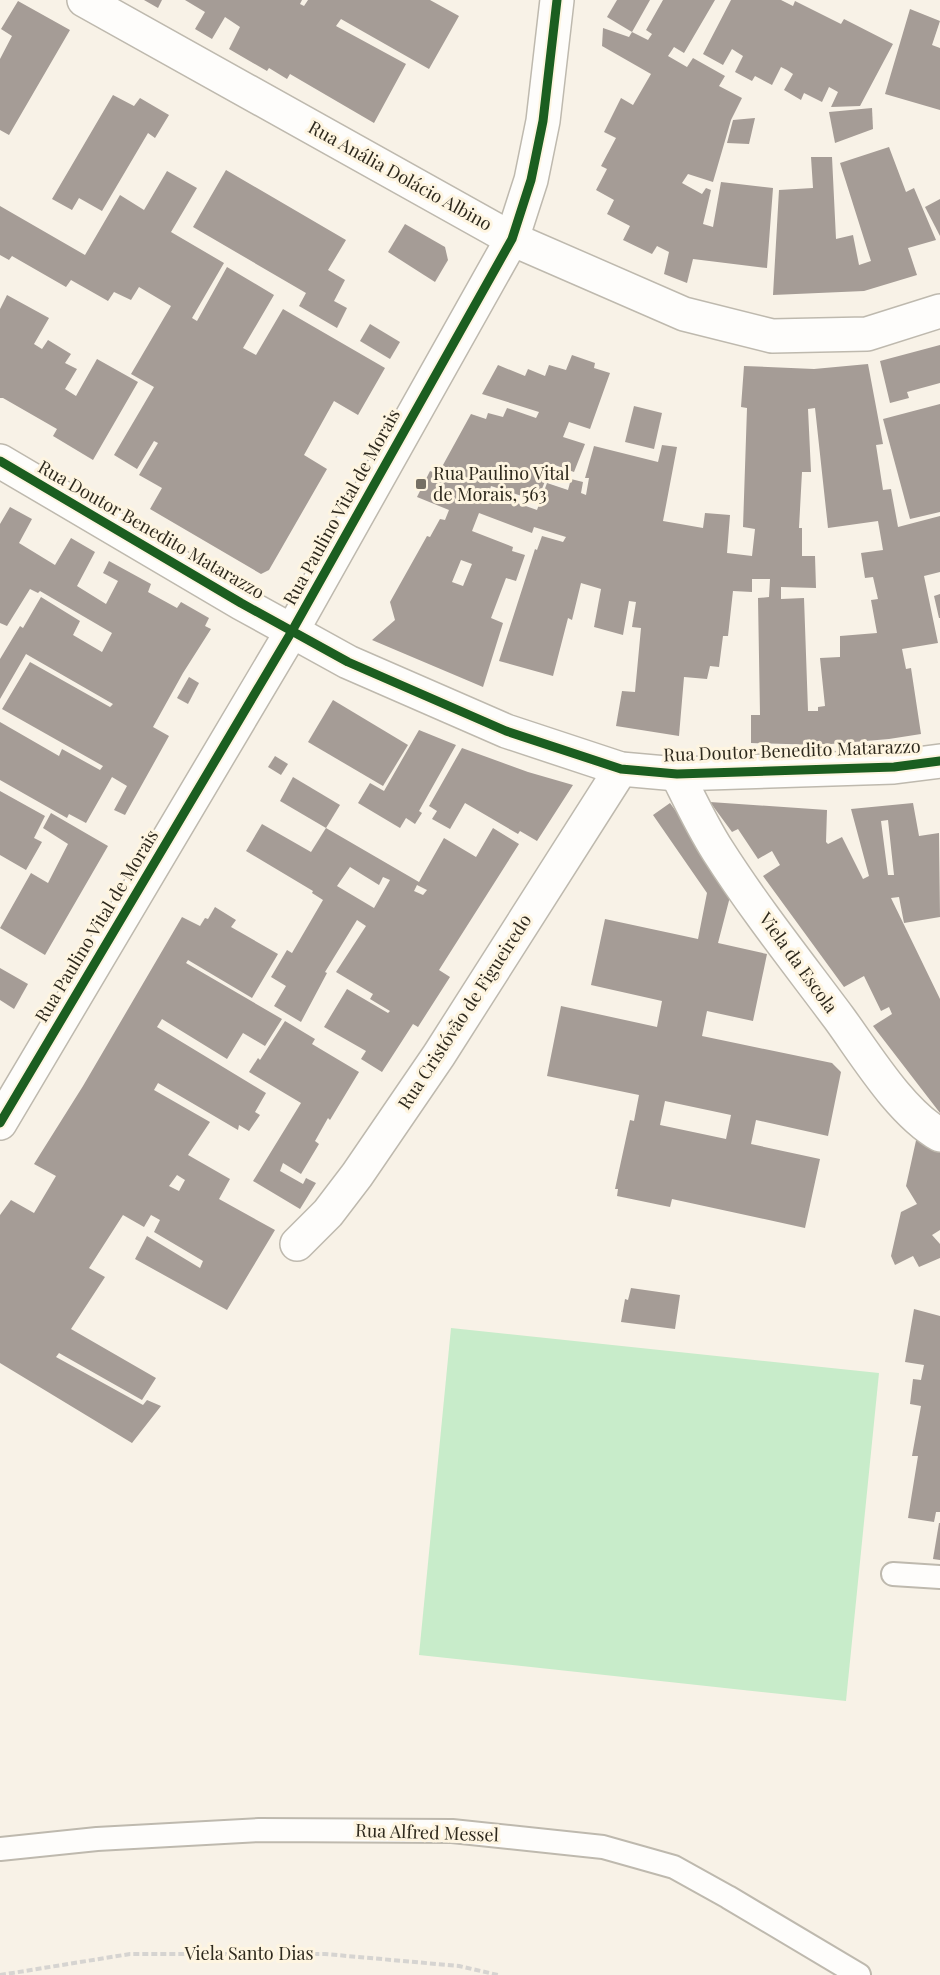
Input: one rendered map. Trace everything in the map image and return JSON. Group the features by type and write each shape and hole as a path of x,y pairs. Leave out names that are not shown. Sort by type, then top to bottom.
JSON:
{"street":[{"name":"Rua Anália Dolácio Albino","path":"84,0 512,239 684,314 772,336 867,334 940,311"},
{"name":"Rua Paulino Vital de Morais","path":"0,1123 292,631 512,239 531,180 543,121 557,0"},
{"name":"Rua Doutor Benedito Matarazzo","path":"0,461 348,662 506,731 621,769 677,774 894,767 940,761"},
{"name":"Rua Cristóvão de Figueiredo","path":"297,1244 328,1213 357,1175 432,1065 621,769"},
{"name":"Viela da Escola","path":"677,774 702,825 740,883 881,1075 910,1110 931,1130 940,1135"}],"lane":[{"path":"893,1574 940,1577"},
{"name":"Rua Alfred Messel","path":"0,1849 97,1839 259,1830 452,1831 603,1847 674,1867 859,1975"}],"green space":[{"path":"451,1328 879,1373 846,1701 419,1655"}],"building":[{"path":"144,0 162,0 158,8"},
{"path":"185,0 302,0 300,4 304,6 308,0 430,0 459,16 429,69 341,19 336,26 406,64 374,123 290,74 287,79 269,68 267,71 229,49 240,27 225,17 212,39 195,29 205,12"},
{"path":"617,0 650,0 632,32 607,17"},
{"path":"663,0 715,0 684,53 674,47 668,56 687,67 693,58 725,76 719,86 742,98 731,120 713,182 688,174 682,183 702,194 706,188 711,190 703,224 713,227 721,182 773,188 767,268 693,259 687,283 664,274 669,252 657,246 652,254 623,240 630,226 607,214 614,200 596,190 607,169 601,166 616,138 604,132 621,98 633,105 651,74 602,46 603,28 629,37 632,32 648,40 652,34 646,30"},
{"path":"731,0 781,0 793,6 795,1 841,24 844,19 893,44 860,106 831,107 838,92 829,87 822,102 804,93 801,100 784,90 793,74 781,67 772,85 755,76 752,81 735,72 743,56 732,49 723,65 703,54"},
{"path":"18,1 70,30 9,135 0,130 0,59 12,36 1,29"},
{"path":"910,9 940,21 932,45 940,48 940,110 885,94"},
{"path":"113,95 134,106 140,98 169,115 155,138 148,133 102,211 79,198 72,210 52,199"},
{"path":"872,108 873,129 835,143 829,112"},
{"path":"755,118 749,144 727,143 733,120"},
{"path":"889,147 906,192 914,188 936,240 908,248 917,275 864,291 773,295 779,190 813,188 811,157 832,157 836,239 853,235 859,265 871,261 840,163"},
{"path":"226,170 346,240 328,270 345,280 334,301 347,308 337,328 299,306 306,293 193,227"},
{"path":"167,171 197,188 171,232 224,263 192,318 197,321 227,267 274,295 243,348 256,355 283,309 385,368 358,415 334,401 304,455 327,469 269,570 261,574 150,509 162,488 139,475 158,443 154,441 137,469 114,455 154,387 131,374 171,306 139,287 131,300 114,292 108,301 71,280 66,287 12,256 9,260 0,255 0,206 85,255 120,195 144,210"},
{"path":"940,199 940,236 925,207"},
{"path":"405,224 445,247 448,260 435,282 388,252"},
{"path":"7,295 49,318 34,344 42,349 48,340 71,354 65,363 77,369 65,389 76,396 97,359 138,382 93,460 53,436 57,429 0,398 0,309"},
{"path":"370,324 400,342 390,359 360,341"},
{"path":"940,345 940,383 907,392 909,398 890,403 880,361"},
{"path":"572,355 595,363 594,368 610,373 590,429 569,422 563,437 585,444 574,472 552,464 537,501 491,486 489,493 537,510 547,483 568,490 571,479 583,482 581,493 586,495 589,478 585,478 594,446 658,462 662,445 677,447 663,521 703,528 705,513 730,515 727,553 752,556 755,529 743,527 747,408 741,407 744,366 814,369 868,364 883,444 876,445 883,490 891,489 898,527 940,516 940,572 924,576 938,643 902,649 906,669 911,668 921,734 819,745 751,743 751,715 760,715 758,598 769,597 770,579 752,579 752,592 733,591 728,636 723,636 719,667 710,666 707,679 684,677 679,736 616,726 622,691 635,692 641,628 632,627 636,602 629,601 623,635 594,627 601,589 581,583 572,620 568,618 553,676 499,661 535,549 537,550 542,536 563,542 566,537 534,527 532,533 479,513 472,531 513,547 512,551 525,555 516,581 506,578 491,618 503,623 483,687 372,640 395,620 390,602 427,536 430,537 440,519 445,520 449,510 417,497 430,471 438,474 471,414 486,419 488,413 503,417 507,408 536,418 539,412 482,394 498,365 525,376 528,369 545,376 549,365 566,370","holes":["815,408 828,528 878,521 883,550 861,553 865,578 873,577 878,599 871,600 877,633 840,636 840,657 820,658 825,706 818,707 818,711 808,711 804,598 781,599 781,587 816,588 815,556 802,556 802,528 799,528 802,472 811,472 808,409","461,560 472,564 463,586 452,582"]},
{"path":"940,404 940,512 910,519 883,419"},
{"path":"634,406 662,413 654,449 625,442"},
{"path":"10,507 32,519 19,543 55,565 71,538 95,552 77,586 106,604 118,581 103,573 109,561 151,584 148,592 177,608 181,602 209,618 205,626 211,629 153,727 169,736 125,815 114,810 127,786 112,777 86,823 69,814 67,818 0,780 0,722 59,756 62,749 100,770 103,766 2,709 30,662 110,707 113,704 26,654 0,699 0,659 20,626 23,628 41,597 80,621 73,635 102,652 112,633 40,591 38,593 30,589 7,626 0,623 0,524"},
{"path":"940,594 940,618 939,618 934,596"},
{"path":"189,677 199,683 188,704 177,698"},
{"path":"333,700 408,745 383,786 308,742"},
{"path":"419,730 456,745 419,811 422,813 415,824 406,818 400,828 358,803 370,783 384,791"},
{"path":"462,748 528,772 573,785 537,841 520,831 518,834 465,803 450,829 432,819 437,811 429,806"},
{"path":"275,756 288,764 281,775 268,767"},
{"path":"293,777 340,805 326,828 280,801"},
{"path":"0,791 45,816 34,838 42,842 26,870 0,855"},
{"path":"710,802 827,810 826,842 828,844 842,837 863,879 869,876 851,809 913,803 919,836 939,833 940,917 904,923 899,897 891,898 940,999 940,1113 873,1026 892,1014 889,1007 881,1011 864,976 844,987 763,876 780,865 772,851 758,859 738,829 732,832","holes":["888,820 894,875 888,875 881,821"]},
{"path":"670,803 732,889 718,943 767,954 753,1021 707,1011 702,1036 832,1063 841,1072 828,1136 756,1120 751,1144 820,1159 805,1228 672,1199 670,1207 617,1196 618,1189 615,1189 630,1120 634,1121 639,1095 547,1076 561,1006 657,1027 662,1001 591,985 605,919 698,939 707,893 653,815","holes":["665,1101 731,1115 726,1139 660,1125"]},
{"path":"51,813 108,846 45,955 0,928 31,873 48,883 68,844 43,828"},
{"path":"262,824 311,852 326,828 419,882 444,838 476,857 493,828 519,844 439,970 450,977 418,1027 413,1024 382,1072 361,1059 366,1051 324,1027 347,989 388,1013 390,1011 370,999 373,994 336,972 366,926 357,920 325,972 327,973 301,1022 274,1006 286,986 271,977 287,950 292,953 323,900 312,893 313,891 246,851","holes":["350,867 379,885 383,877 390,880 374,908 337,886","417,885 427,890 423,895 414,891"]},
{"path":"215,907 236,920 231,927 278,954 252,998 188,960 186,963 282,1019 265,1046 243,1033 227,1059 162,1019 157,1027 266,1093 255,1112 260,1115 249,1131 239,1125 238,1130 158,1083 154,1090 210,1122 188,1155 230,1179 219,1199 275,1230 227,1310 135,1259 147,1236 200,1268 203,1261 154,1232 160,1220 151,1215 144,1227 123,1215 89,1268 105,1277 71,1329 156,1378 142,1400 59,1353 56,1357 143,1405 147,1400 161,1406 132,1443 0,1363 0,1215 11,1200 34,1213 56,1176 34,1164 83,1086 182,917 200,926 205,918 208,919","holes":["177,1175 185,1180 179,1191 169,1186"]},
{"path":"0,968 28,984 14,1009 0,1000"},
{"path":"285,1021 315,1039 312,1044 359,1072 330,1120 328,1118 315,1141 319,1144 301,1174 283,1163 280,1171 303,1184 306,1178 316,1183 300,1209 253,1181 301,1103 249,1072 258,1058 260,1060"},
{"path":"917,1136 940,1145 940,1230 932,1235 940,1244 940,1258 919,1267 913,1256 895,1265 891,1256 901,1212 917,1204 906,1186"},
{"path":"631,1288 680,1295 675,1329 621,1322 625,1299 628,1300"},
{"path":"914,1309 940,1316 940,1512 936,1512 934,1522 908,1518 918,1456 912,1456 921,1406 910,1404 913,1379 921,1380 924,1365 905,1362"},
{"path":"940,1523 940,1560 933,1559"}],"cycle path":[{"path":"0,1123 292,631 512,239 531,180 543,121 557,0"},
{"path":"0,461 241,603 348,662 506,731 621,769 677,774 894,767 940,761"}],"place":[{"name":"Rua Paulino Vital de Morais, 563","path":"421,484"}]}
